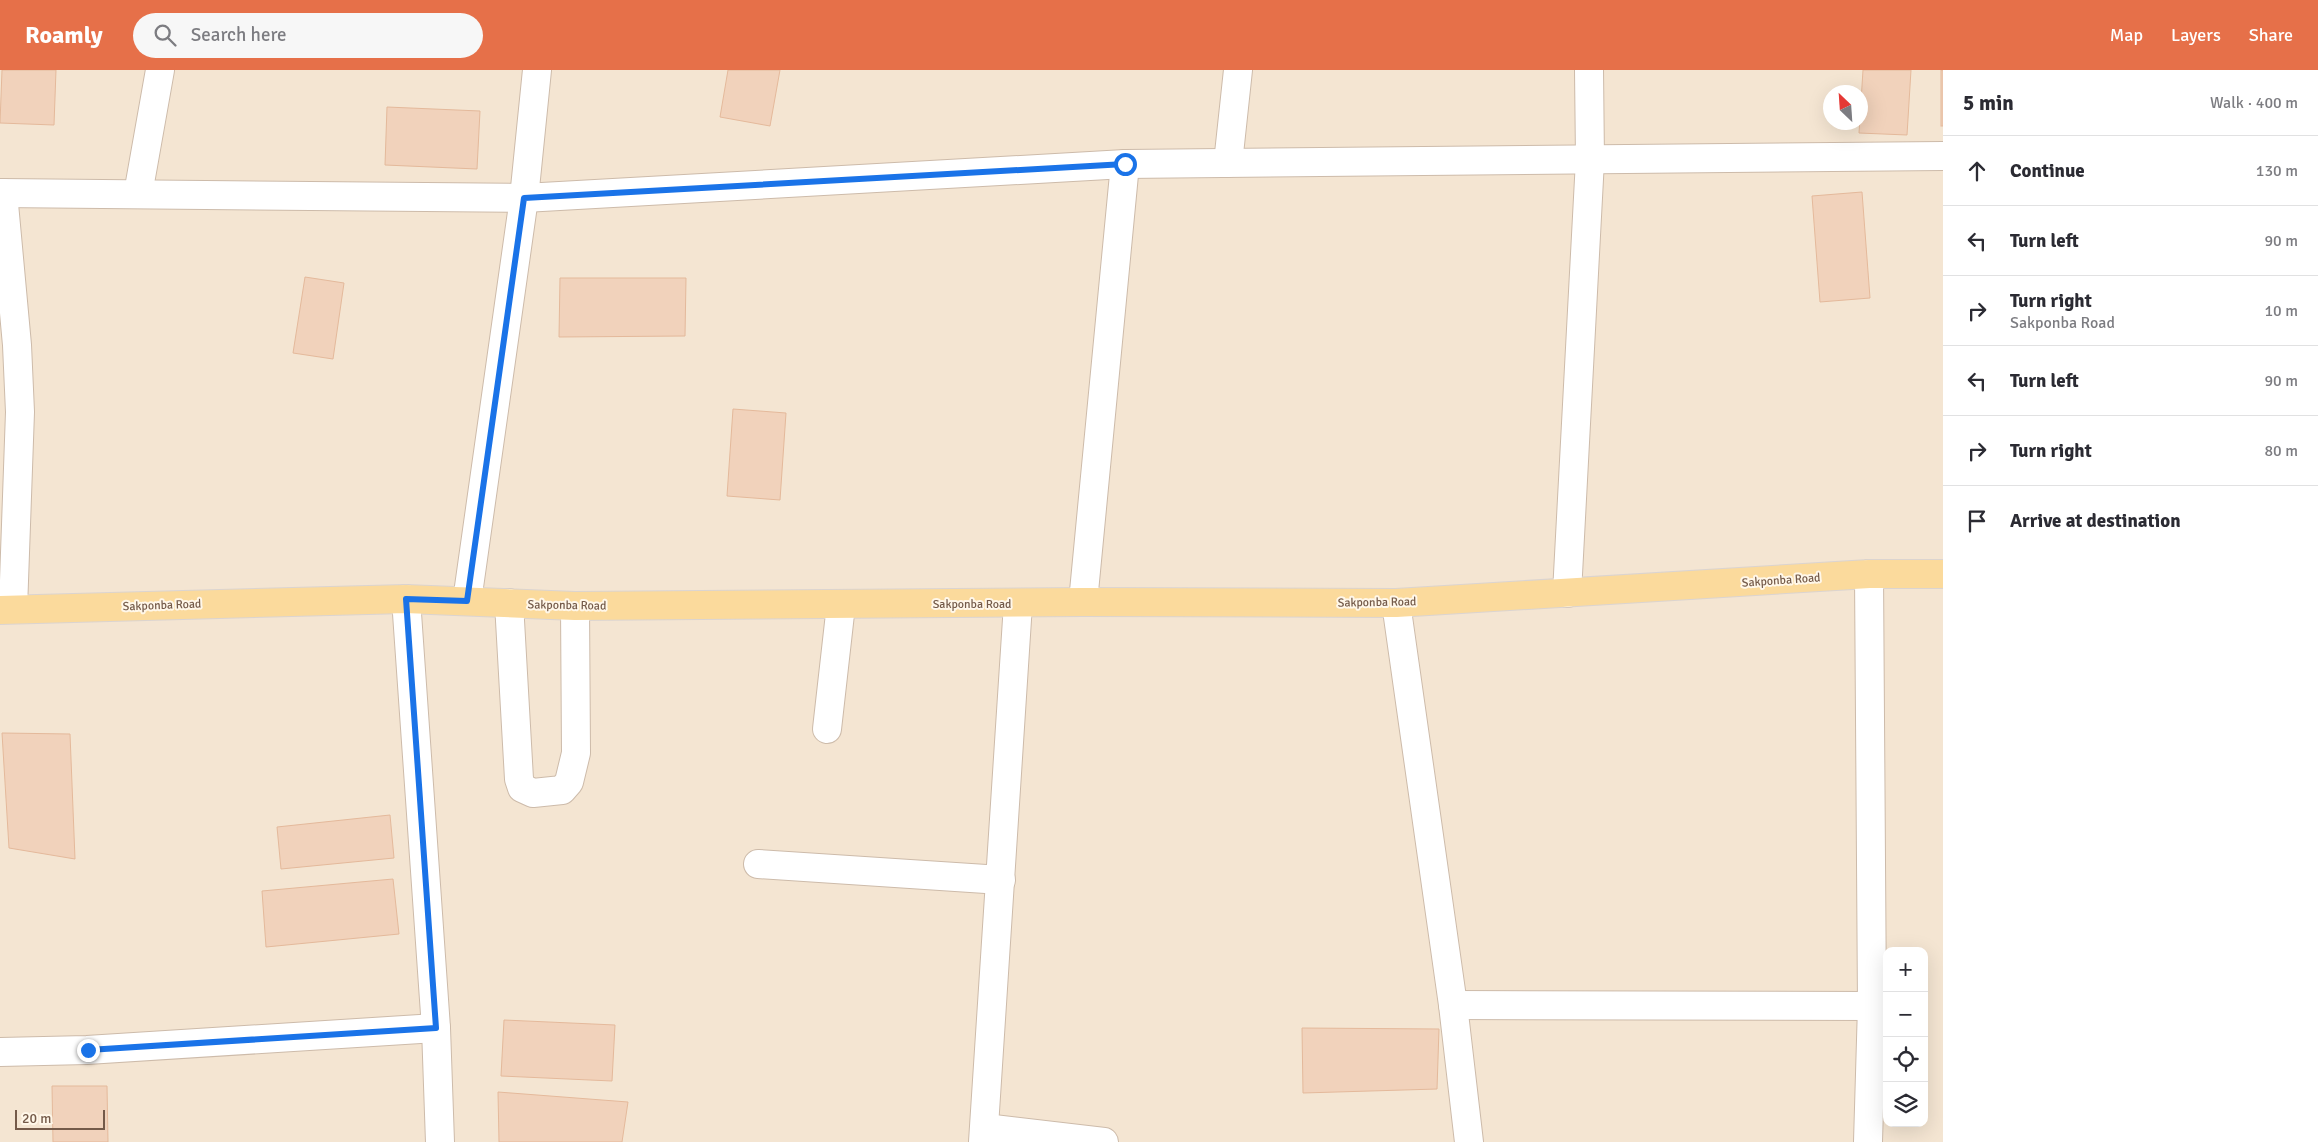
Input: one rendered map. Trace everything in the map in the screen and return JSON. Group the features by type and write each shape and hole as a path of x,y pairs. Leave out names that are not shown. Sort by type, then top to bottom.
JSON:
{"main road":[{"name":"Sakponba Road","path":"6,610 406,599 575,606 1083,602 1396,603 1870,574 1943,574"}],"street":[{"path":"138,194 160,70"},
{"path":"467,601 524,198 537,70"},
{"path":"1228,163 1238,70"},
{"path":"1567,593 1590,160 1589,70"},
{"path":"6,610 20,412 17,345 1,193 524,198 1125,164 1943,156"},
{"path":"1083,602 1125,164"},
{"path":"1868,1142 1872,1006 1870,574"},
{"path":"406,599 436,1028 440,1142"},
{"path":"509,603 520,779 522,788 533,793 562,790 571,777 576,753 575,606"},
{"path":"1396,603 1453,1005 1469,1142"},
{"path":"827,729 841,604"},
{"path":"1018,604 984,1135 1104,1142"},
{"path":"758,864 1001,880"},
{"path":"1453,1005 1872,1006"},
{"path":"0,1052 88,1050 436,1028"}],"shaded area":[{"path":"0,70 1943,70 1943,1142 0,1142"}],"building":[{"path":"2,70 56,70 54,125 0,123"},
{"path":"728,70 780,70 770,126 720,117"},
{"path":"1863,70 1911,70 1907,135 1859,133 1859,130 1868,130 1868,85 1862,85"},
{"path":"1941,70 1943,70 1943,126 1941,126"},
{"path":"387,107 480,111 477,169 385,165"},
{"path":"1862,192 1870,298 1820,302 1812,196"},
{"path":"305,277 344,283 333,359 293,353"},
{"path":"560,278 686,278 685,336 559,337"},
{"path":"733,409 786,413 780,500 727,496"},
{"path":"2,733 70,734 75,859 9,848"},
{"path":"390,815 394,858 281,869 277,827"},
{"path":"393,879 399,934 266,947 262,891"},
{"path":"504,1020 615,1025 612,1081 501,1076"},
{"path":"1302,1028 1439,1029 1437,1089 1303,1093"},
{"path":"52,1086 107,1086 108,1142 53,1142"},
{"path":"498,1092 628,1102 622,1142 499,1142"}],"route":[{"path":"88,1050 436,1028 406,599 467,601 524,198 1125,164"}]}
